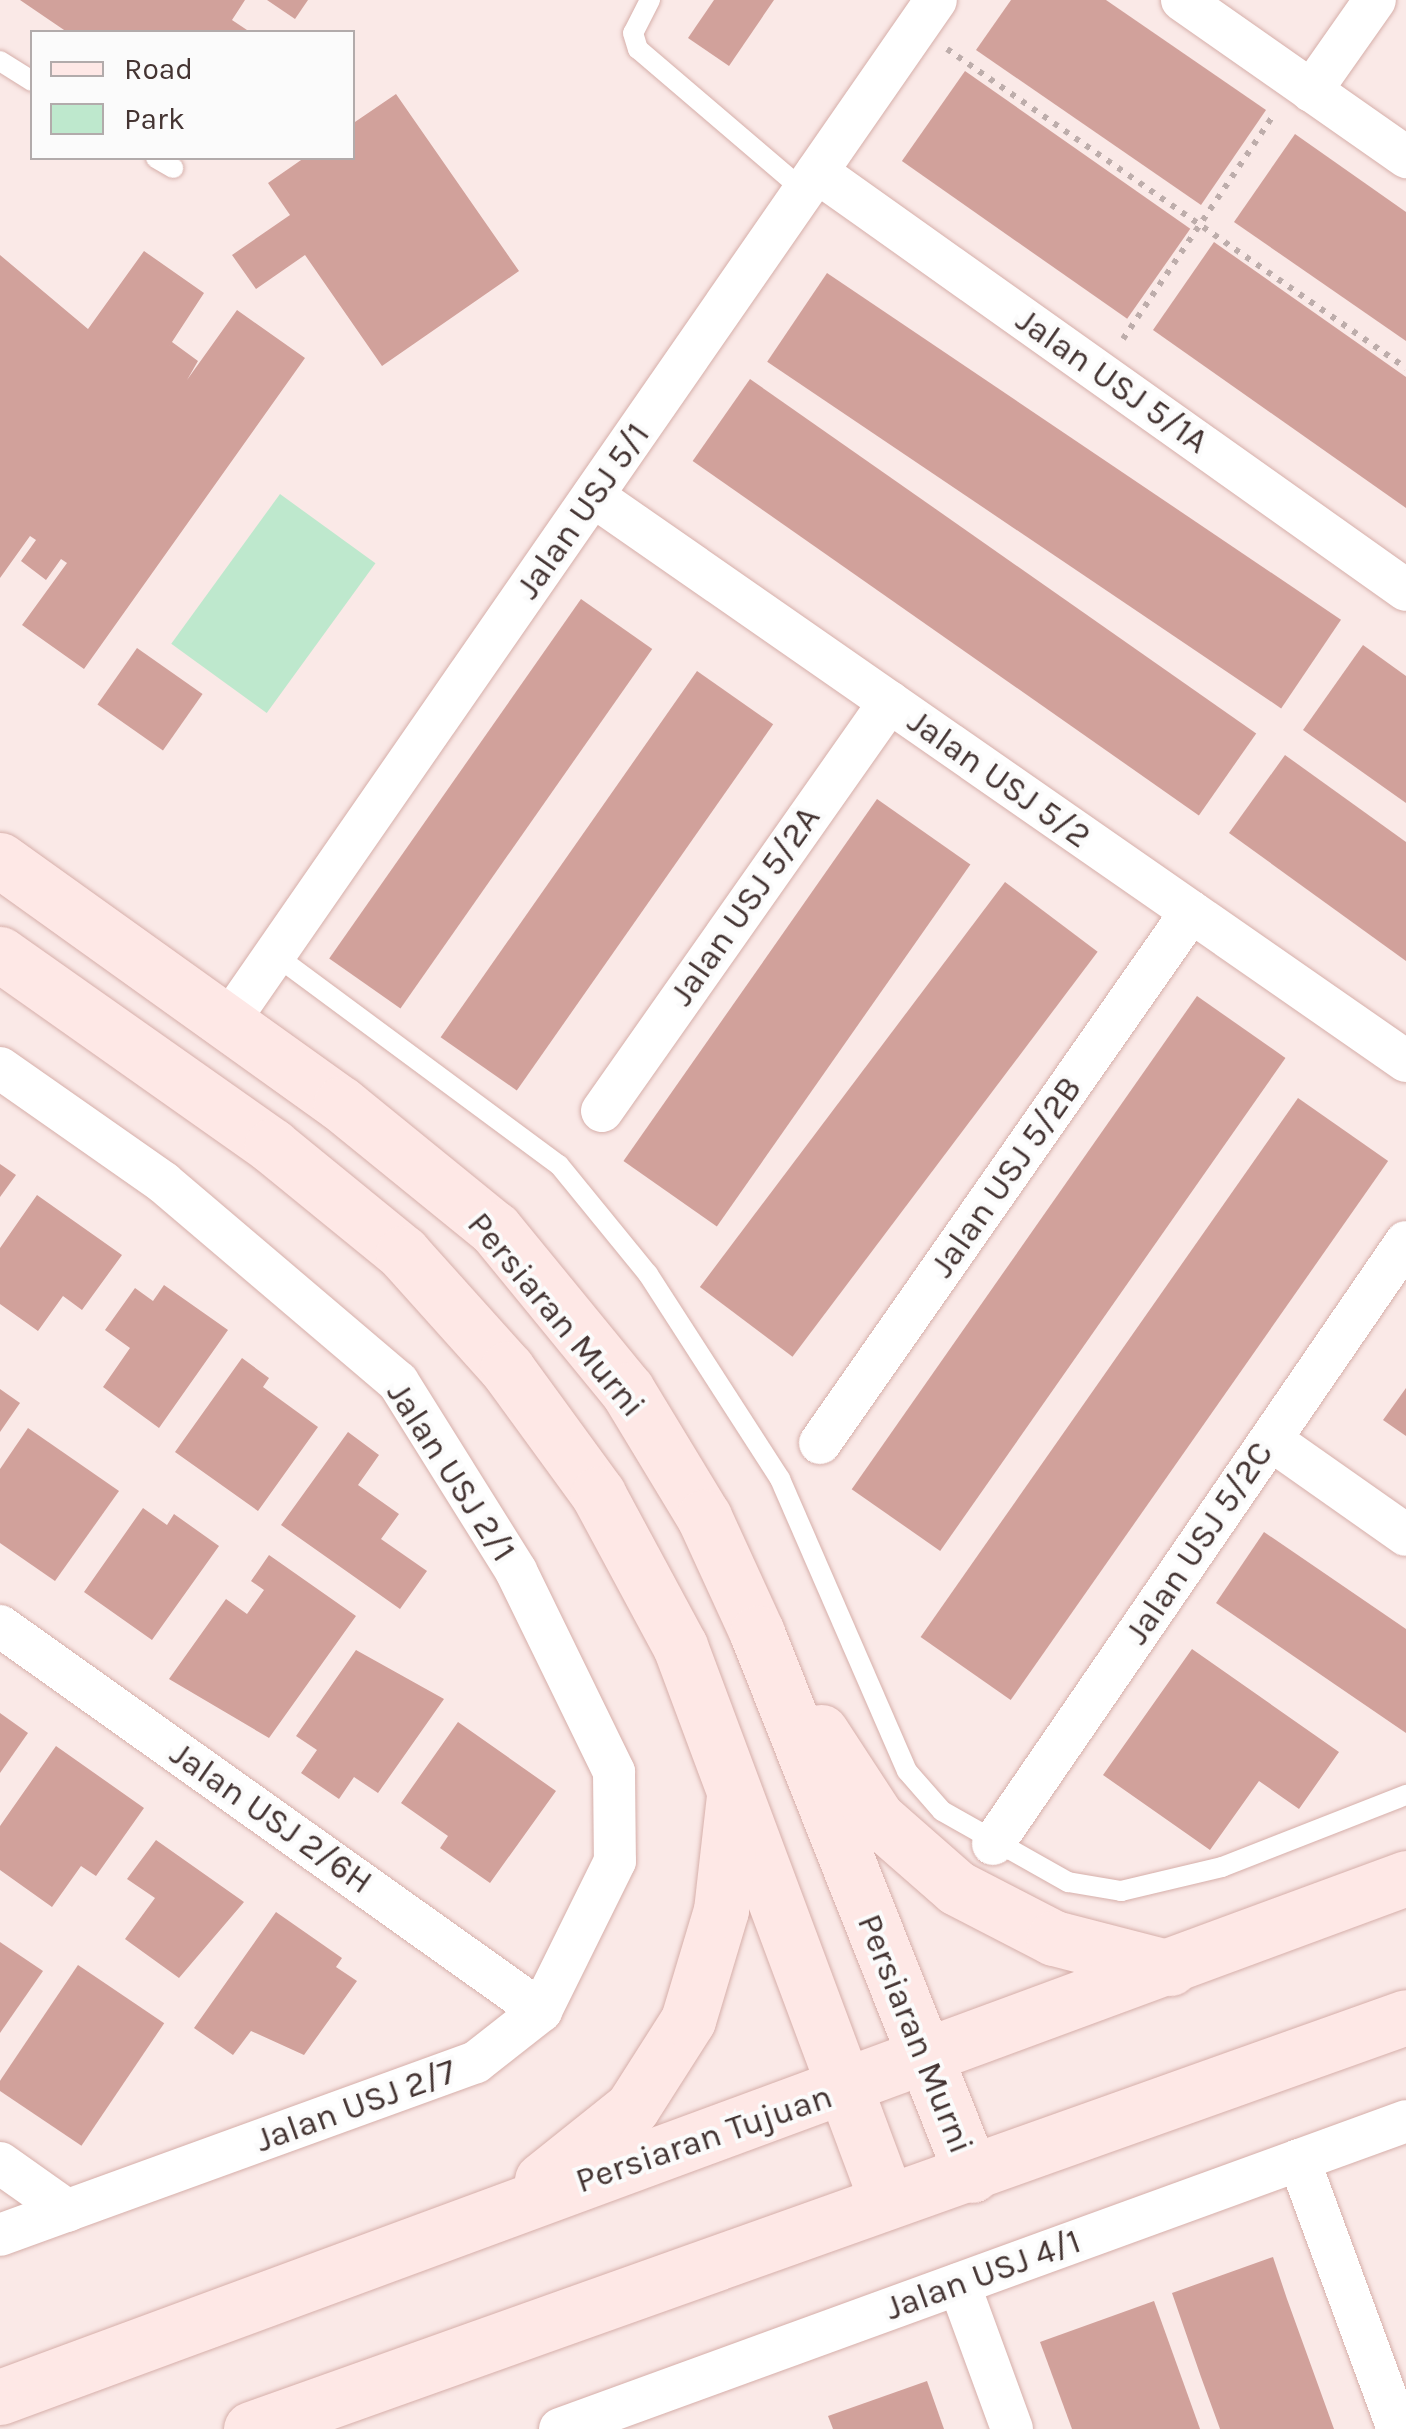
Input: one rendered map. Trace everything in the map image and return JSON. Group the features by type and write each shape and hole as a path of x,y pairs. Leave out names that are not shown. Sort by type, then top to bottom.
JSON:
{"main road":[{"name":"Persiaran Murni","path":"0,860 228,1022 495,1229 627,1390 704,1518 757,1633 972,2175"},
{"name":"Persiaran Murni","path":"0,954 272,1146 403,1253 507,1369 598,1494 680,1646 888,2201"},
{"path":"757,1633 877,1818 958,1888 1054,1938 1170,1968"},
{"path":"508,2207 632,2108 688,2020 721,1910 735,1786"},
{"name":"Persiaran Tujuan","path":"0,2396 508,2207 848,2089 1406,1878"},
{"path":"251,2429 888,2201 972,2175 1406,2017"}],"street":[{"path":"1182,0 1406,158"},
{"path":"1304,86 1375,0"},
{"name":"Jalan USJ 5/1","path":"228,1022 926,14"},
{"name":"Jalan USJ 5/1A","path":"811,181 1100,373 1406,590"},
{"name":"Jalan USJ 5/2","path":"593,496 1406,1061"},
{"name":"Jalan USJ 5/2A","path":"602,1110 889,702"},
{"name":"Jalan USJ 5/2B","path":"820,1443 1191,912"},
{"name":"Jalan USJ 2/1","path":"0,1068 164,1183 398,1382 516,1571 614,1772 615,1861"},
{"name":"Jalan USJ 5/2C","path":"993,1844 1406,1242"},
{"path":"1270,1440 1406,1535"},
{"name":"Jalan USJ 2/6H","path":"0,1626 541,2011"},
{"name":"Jalan USJ 2/7","path":"0,2235 476,2062 541,2011 615,1861"},
{"name":"Jalan USJ 4/1","path":"560,2429 617,2419 959,2284 1406,2122"},
{"path":"1299,2160 1398,2429"},
{"path":"0,2163 68,2210"},
{"path":"959,2284 1012,2429"}],"lane":[{"path":"650,0 633,33 638,49 811,181"},
{"path":"0,61 30,80"},
{"path":"275,955 559,1165 637,1260 780,1479 907,1771 942,1811 993,1844 1068,1882 1121,1891 1222,1867 1406,1795"}],"path":[{"path":"926,14 1200,225 1406,368"},
{"path":"1100,373 1200,225 1304,86"}],"green space":[{"path":"280,494 375,563 267,713 171,644"}],"building":[{"path":"20,0 245,0 232,20 247,30 64,30"},
{"path":"267,0 308,0 295,19"},
{"path":"714,0 774,0 729,66 688,38"},
{"path":"1011,0 1106,0 1266,110 1201,205 976,50"},
{"path":"965,71 1190,229 1127,319 902,161"},
{"path":"396,94 519,271 382,366 305,255 256,289 232,255 290,215 268,183 301,160 355,160 355,122"},
{"path":"1295,134 1406,212 1406,341 1234,222"},
{"path":"1214,242 1406,377 1406,508 1153,330"},
{"path":"144,251 204,293 155,368 172,342 198,361 187,380 237,310 305,358 84,669 22,625 67,563 61,559 46,580 21,561 36,540 30,536 0,578 0,255 88,329"},
{"path":"827,273 1341,620 1281,708 767,362"},
{"path":"750,379 1256,733 1199,815 693,461"},
{"path":"581,599 652,649 400,1009 329,959"},
{"path":"1363,645 1406,676 1406,803 1303,730"},
{"path":"137,648 203,694 163,750 97,705"},
{"path":"697,671 773,724 517,1091 441,1037"},
{"path":"1285,755 1406,842 1406,961 1229,833"},
{"path":"877,799 970,864 717,1226 623,1161"},
{"path":"1005,882 1098,952 793,1357 700,1287"},
{"path":"1197,996 1285,1058 940,1551 852,1489"},
{"path":"1298,1098 1388,1161 1011,1700 921,1637"},
{"path":"0,1164 16,1175 0,1197"},
{"path":"37,1195 122,1255 82,1310 63,1296 38,1331 0,1304 0,1248"},
{"path":"164,1285 228,1330 159,1428 103,1387 130,1348 105,1330 135,1288 153,1301"},
{"path":"242,1358 269,1378 263,1387 318,1427 258,1511 175,1452"},
{"path":"1406,1388 1406,1436 1383,1420"},
{"path":"0,1389 20,1403 0,1432"},
{"path":"28,1428 119,1491 55,1581 0,1543 0,1469"},
{"path":"348,1432 379,1455 358,1485 399,1514 381,1539 427,1571 400,1609 281,1525"},
{"path":"143,1508 167,1525 174,1514 219,1546 152,1640 84,1592"},
{"path":"1264,1532 1406,1629 1406,1733 1216,1603"},
{"path":"269,1555 356,1616 269,1738 169,1679 226,1599 247,1614 264,1590 251,1581"},
{"path":"1192,1649 1339,1752 1299,1809 1259,1781 1210,1850 1103,1775"},
{"path":"356,1650 444,1699 378,1793 354,1777 339,1799 301,1773 317,1750 296,1736"},
{"path":"0,1713 28,1733 0,1773"},
{"path":"458,1722 556,1791 490,1883 440,1848 448,1836 401,1803"},
{"path":"56,1746 144,1808 96,1876 81,1866 52,1907 0,1870 0,1826"},
{"path":"156,1840 244,1902 179,1978 125,1939 155,1898 127,1879"},
{"path":"276,1912 342,1958 336,1967 357,1981 304,2055 251,2031 233,2055 194,2028"},
{"path":"0,1942 43,1971 0,2033"},
{"path":"78,1965 164,2023 81,2146 0,2091 0,2081"},
{"path":"1273,2257 1334,2429 1220,2429 1201,2377 1172,2293"},
{"path":"1154,2301 1200,2429 1072,2429 1040,2342"},
{"path":"927,2381 944,2429 833,2429 828,2416"}]}
